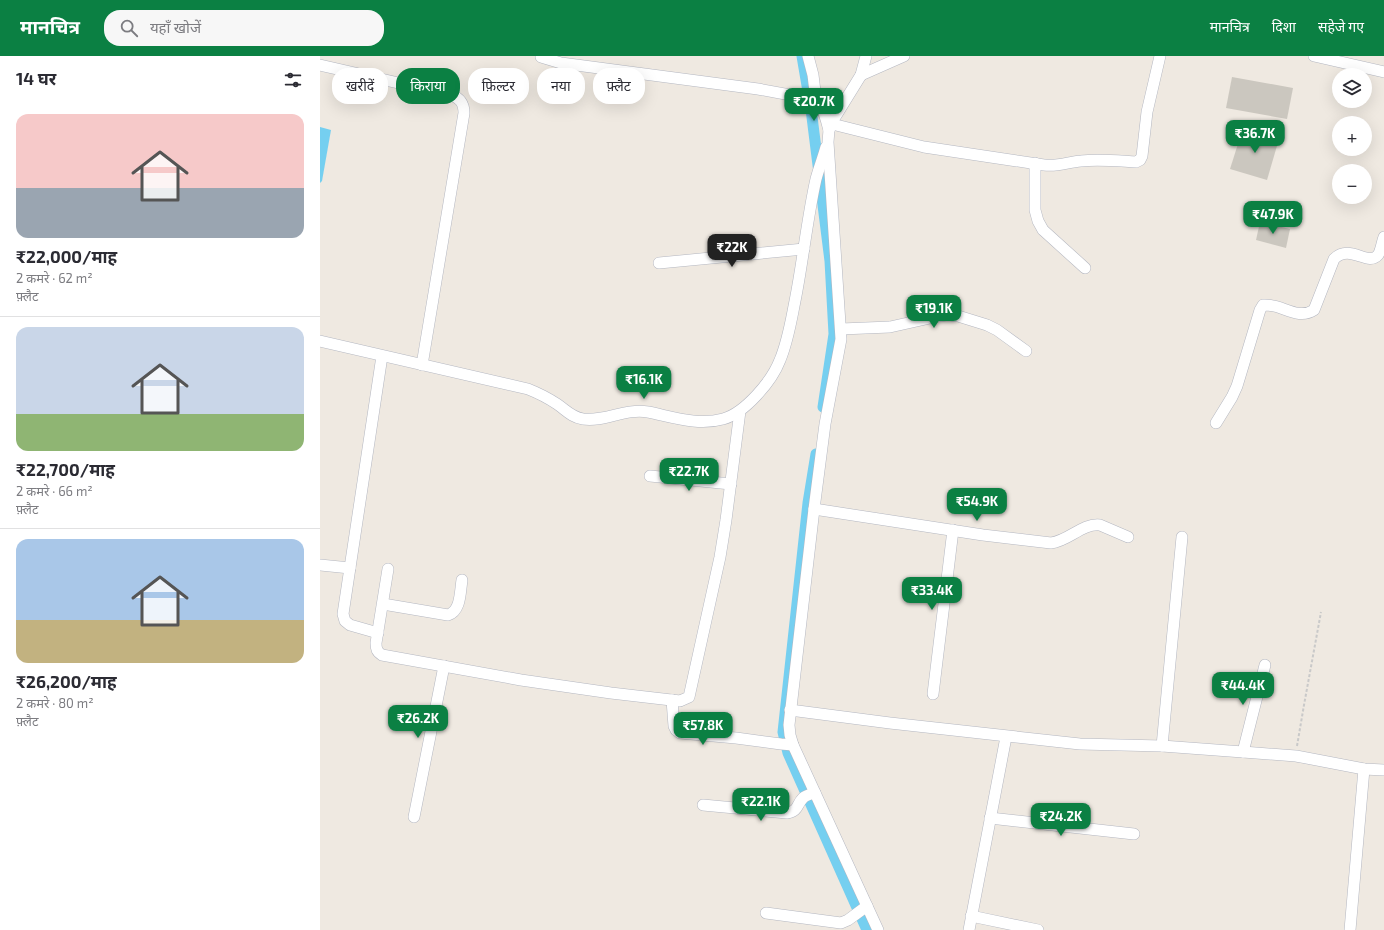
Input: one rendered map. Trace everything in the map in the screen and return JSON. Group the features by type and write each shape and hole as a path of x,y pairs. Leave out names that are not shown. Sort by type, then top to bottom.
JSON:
{"street":[{"path":"808,56 813,75 811,99"},
{"path":"320,341 528,389 558,405 572,416 584,419 595,419 632,411 647,412 681,420 714,421 732,416 748,405 772,374 780,360 787,339 817,177 831,127 861,75 866,56"},
{"path":"861,75 904,56"},
{"path":"831,127 924,147 1059,166 1080,161 1136,162 1140,160 1142,156 1148,112 1160,56"},
{"path":"1314,56 1384,72"},
{"path":"541,57 561,62 758,89 811,99 819,104 831,127"},
{"path":"320,65 452,95 458,97 462,102 464,113 422,364"},
{"path":"828,142 841,339 826,424 814,509 790,710 790,735 788,745 861,910 878,930"},
{"path":"1035,163 1036,210 1038,221 1043,230 1085,268"},
{"path":"1216,423 1237,386 1260,310 1264,305 1269,304 1301,315 1309,314 1314,310 1334,259 1339,254 1346,252 1368,258 1375,257 1379,254 1384,237"},
{"path":"659,263 804,249"},
{"path":"841,329 890,327 939,316 958,316 987,325 997,330 1026,351"},
{"path":"378,633 350,625 345,621 344,609 382,356"},
{"path":"388,569 376,649 382,655 521,680 680,701 688,697 720,557 740,411"},
{"path":"650,476 731,484"},
{"path":"814,509 1051,543 1061,541 1095,524 1128,538"},
{"path":"933,694 953,530"},
{"path":"1162,746 1182,538"},
{"path":"320,565 350,568"},
{"path":"382,604 448,615 453,614 457,609 462,580"},
{"path":"1243,752 1265,665"},
{"path":"414,817 444,666"},
{"path":"672,700 674,726 680,733 736,738 788,745"},
{"path":"790,710 1006,737 1080,744 1162,746 1296,756 1384,770"},
{"path":"969,930 1006,737"},
{"path":"1350,930 1364,768"},
{"path":"703,805 787,813 796,809 810,795"},
{"path":"990,818 1134,834"},
{"path":"766,913 841,923 861,910"},
{"path":"971,916 1038,930"}],"path":[{"path":"1296,756 1321,612"}],"water":[{"path":"320,127 331,130 322,181 320,183"}],"building":[{"path":"1232,77 1293,88 1287,119 1226,108"},
{"path":"1243,128 1279,139 1267,180 1230,169"},
{"path":"1260,222 1290,229 1286,248 1256,240"}],"waterway":[{"path":"802,56 811,109 830,261 834,334 823,407"},
{"path":"816,454 808,503 783,732 788,753 867,930"}]}
